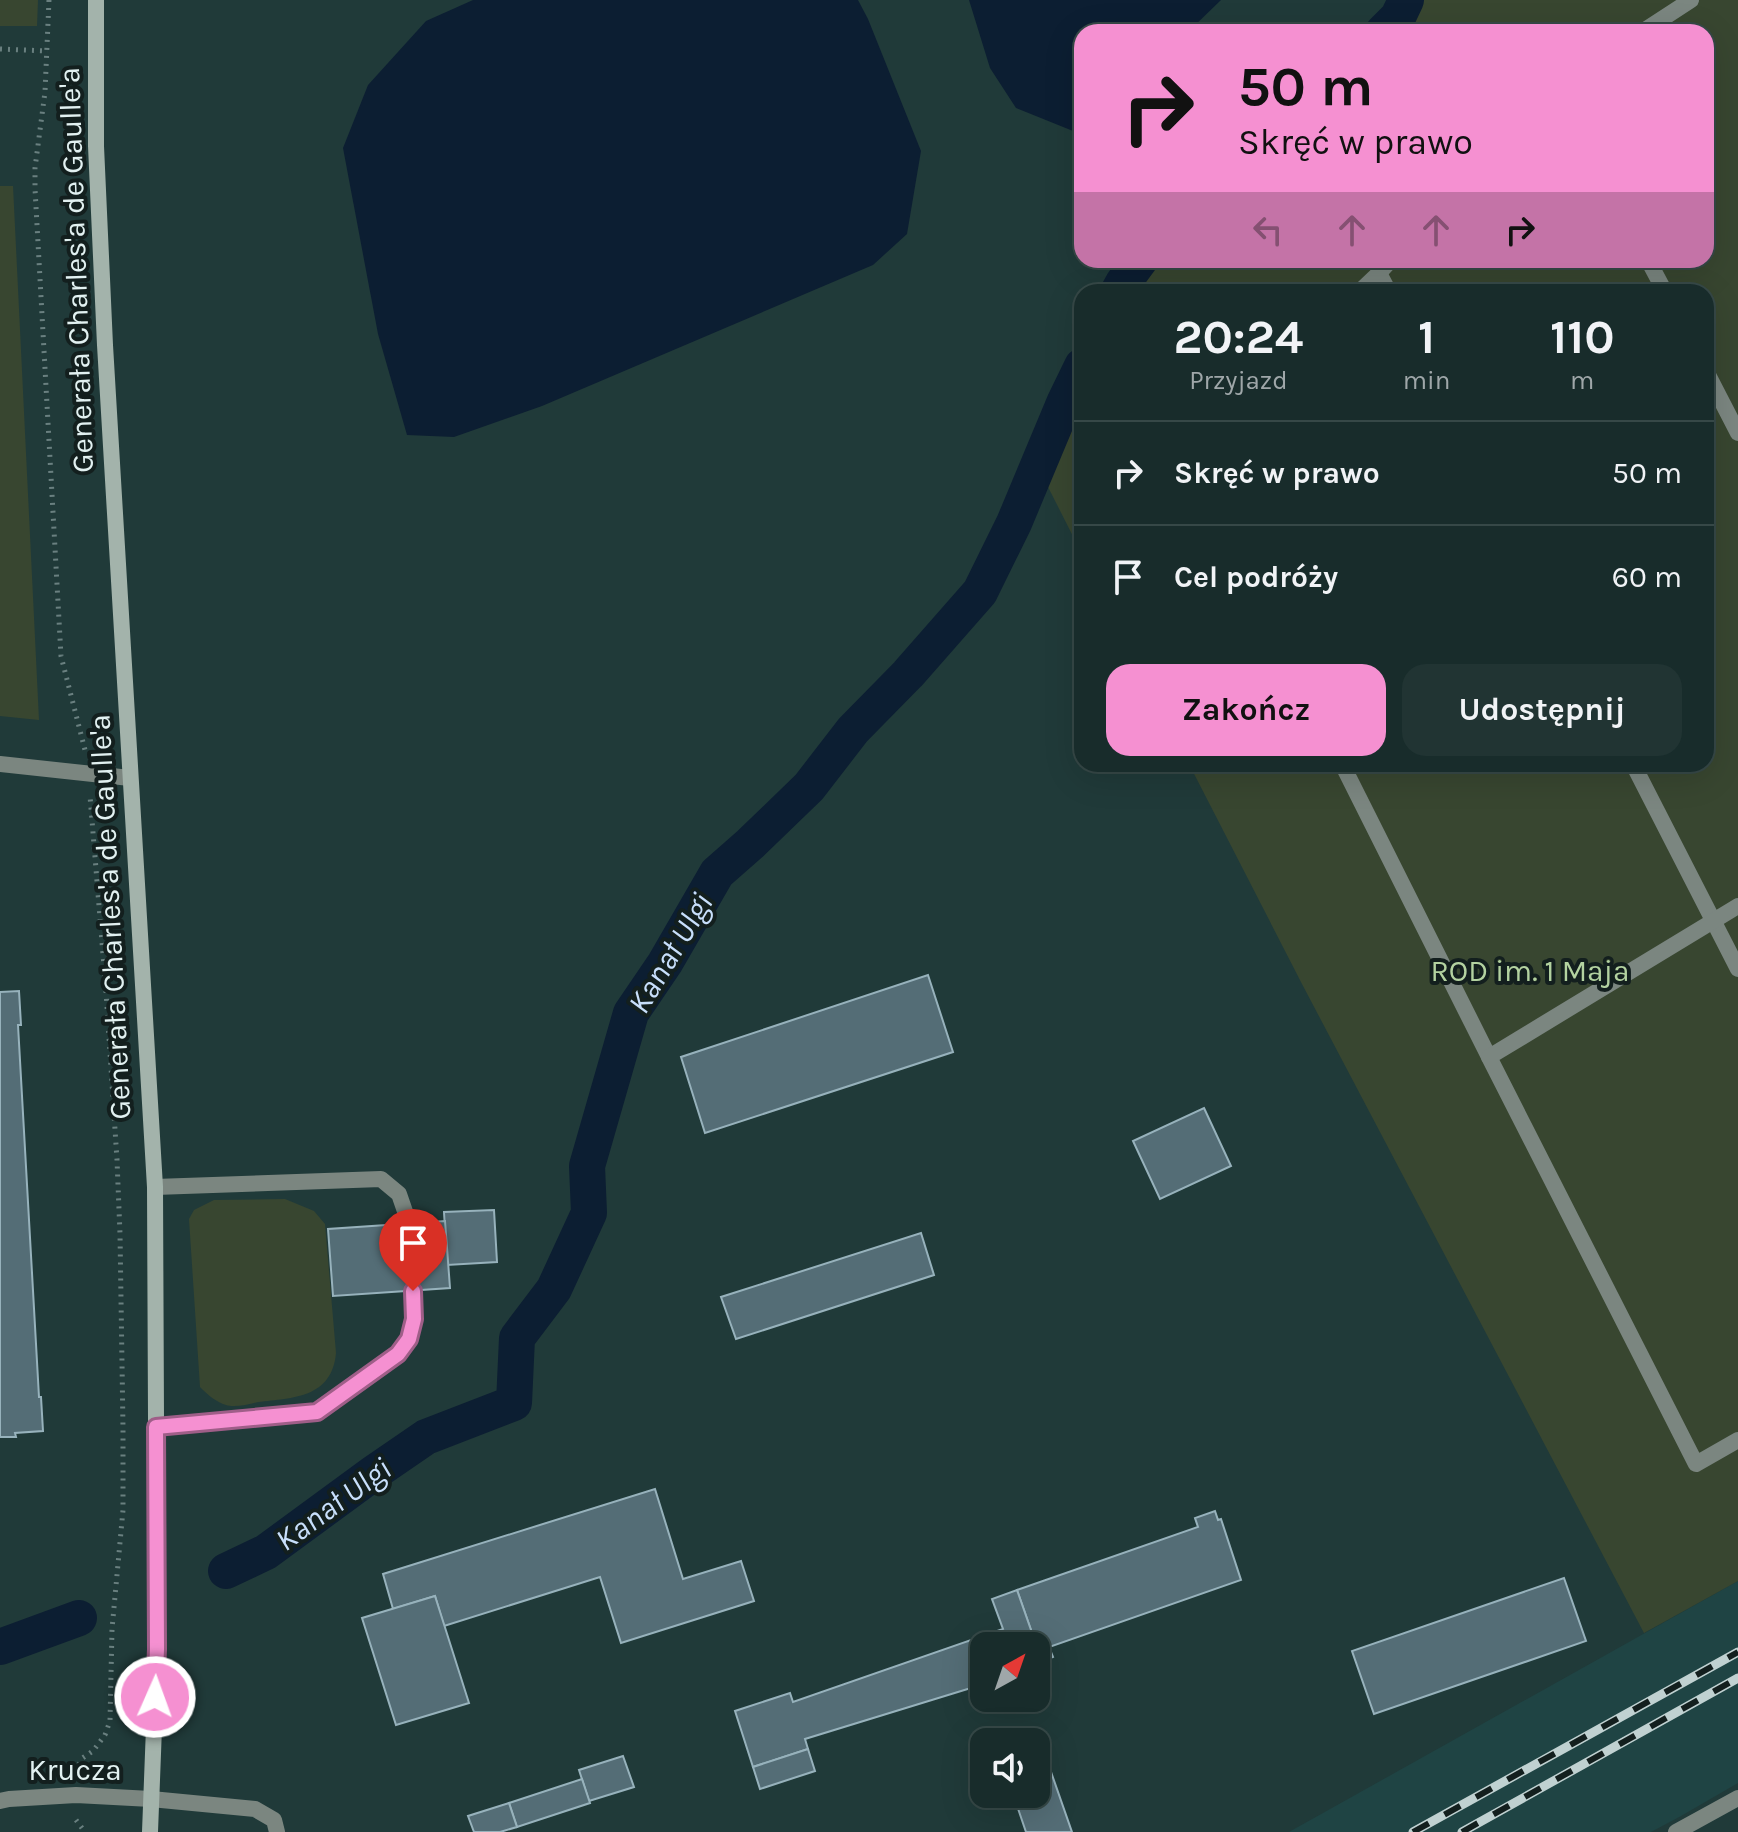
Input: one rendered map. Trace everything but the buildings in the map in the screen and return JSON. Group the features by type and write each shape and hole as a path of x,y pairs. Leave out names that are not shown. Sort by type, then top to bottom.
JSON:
{"main road":[{"name":"Generała Charles'a de Gaulle'a","path":"96,0 96,146 105,345 155,1187 157,1649 150,1832"}],"street":[{"path":"1654,24 1691,0"},
{"path":"1367,284 1384,268"},
{"path":"1379,273 1385,284"},
{"path":"1714,386 1738,433"},
{"path":"0,764 130,778"},
{"path":"1346,772 1696,1464 1738,1440"},
{"path":"1637,772 1738,969"},
{"path":"1489,1057 1738,906"},
{"path":"155,1187 381,1179 399,1194 409,1223"},
{"path":"156,1427 317,1412 398,1354 409,1339 414,1319 413,1291"},
{"name":"Krucza","path":"0,1801 74,1795 255,1809 274,1820 277,1832"},
{"path":"1676,1832 1738,1798"}],"path":[{"path":"49,0 45,92 35,168 43,345 61,656 84,741 106,991 117,1160 123,1428 123,1510 112,1629 110,1721 105,1735 93,1751 81,1759 77,1773"},
{"path":"0,49 48,51"},
{"path":"75,1815 85,1832"}],"shaded area":[{"path":"473,0 858,0 921,151 907,234 873,265 542,406 454,437 407,435 378,334 343,148 368,85 426,21"},
{"path":"969,0 1221,0 1196,24 1074,24 1074,131 1016,108 990,68"},
{"path":"1738,1581 1738,1783 1681,1816 1651,1832 1289,1832"}],"green space":[{"path":"0,0 38,0 37,26 0,26"},
{"name":"ROD im. 1 Maja","path":"1419,0 1738,0 1738,1581 1644,1633 1193,772 1714,772 1714,284 1132,284 1145,268 1714,268 1714,24 1406,24"},
{"path":"0,186 13,186 39,720 0,716"},
{"path":"1074,413 1074,538 1044,479"},
{"path":"285,1199 314,1211 325,1224 336,1353 333,1368 327,1379 309,1393 226,1405 200,1387 189,1219 194,1210 214,1200"}],"waterway":[{"name":"Kanał Ulgi","path":"1391,24 1406,0"},
{"name":"Kanał Ulgi","path":"1122,284 1134,268"},
{"name":"Kanał Ulgi","path":"226,1571 266,1552 426,1437 514,1403 517,1338 554,1289 589,1213 587,1166 631,1013 665,963 717,873 809,787 853,730 908,674 980,592 1014,523 1074,382"},
{"name":"Kanał Ulgi","path":"0,1647 79,1618"}],"railway":[{"path":"1413,1832 1738,1652"},
{"path":"1462,1832 1738,1678"}],"route":[{"path":"155,1697 156,1427 317,1412 398,1354 409,1339 414,1319 413,1291"}]}
